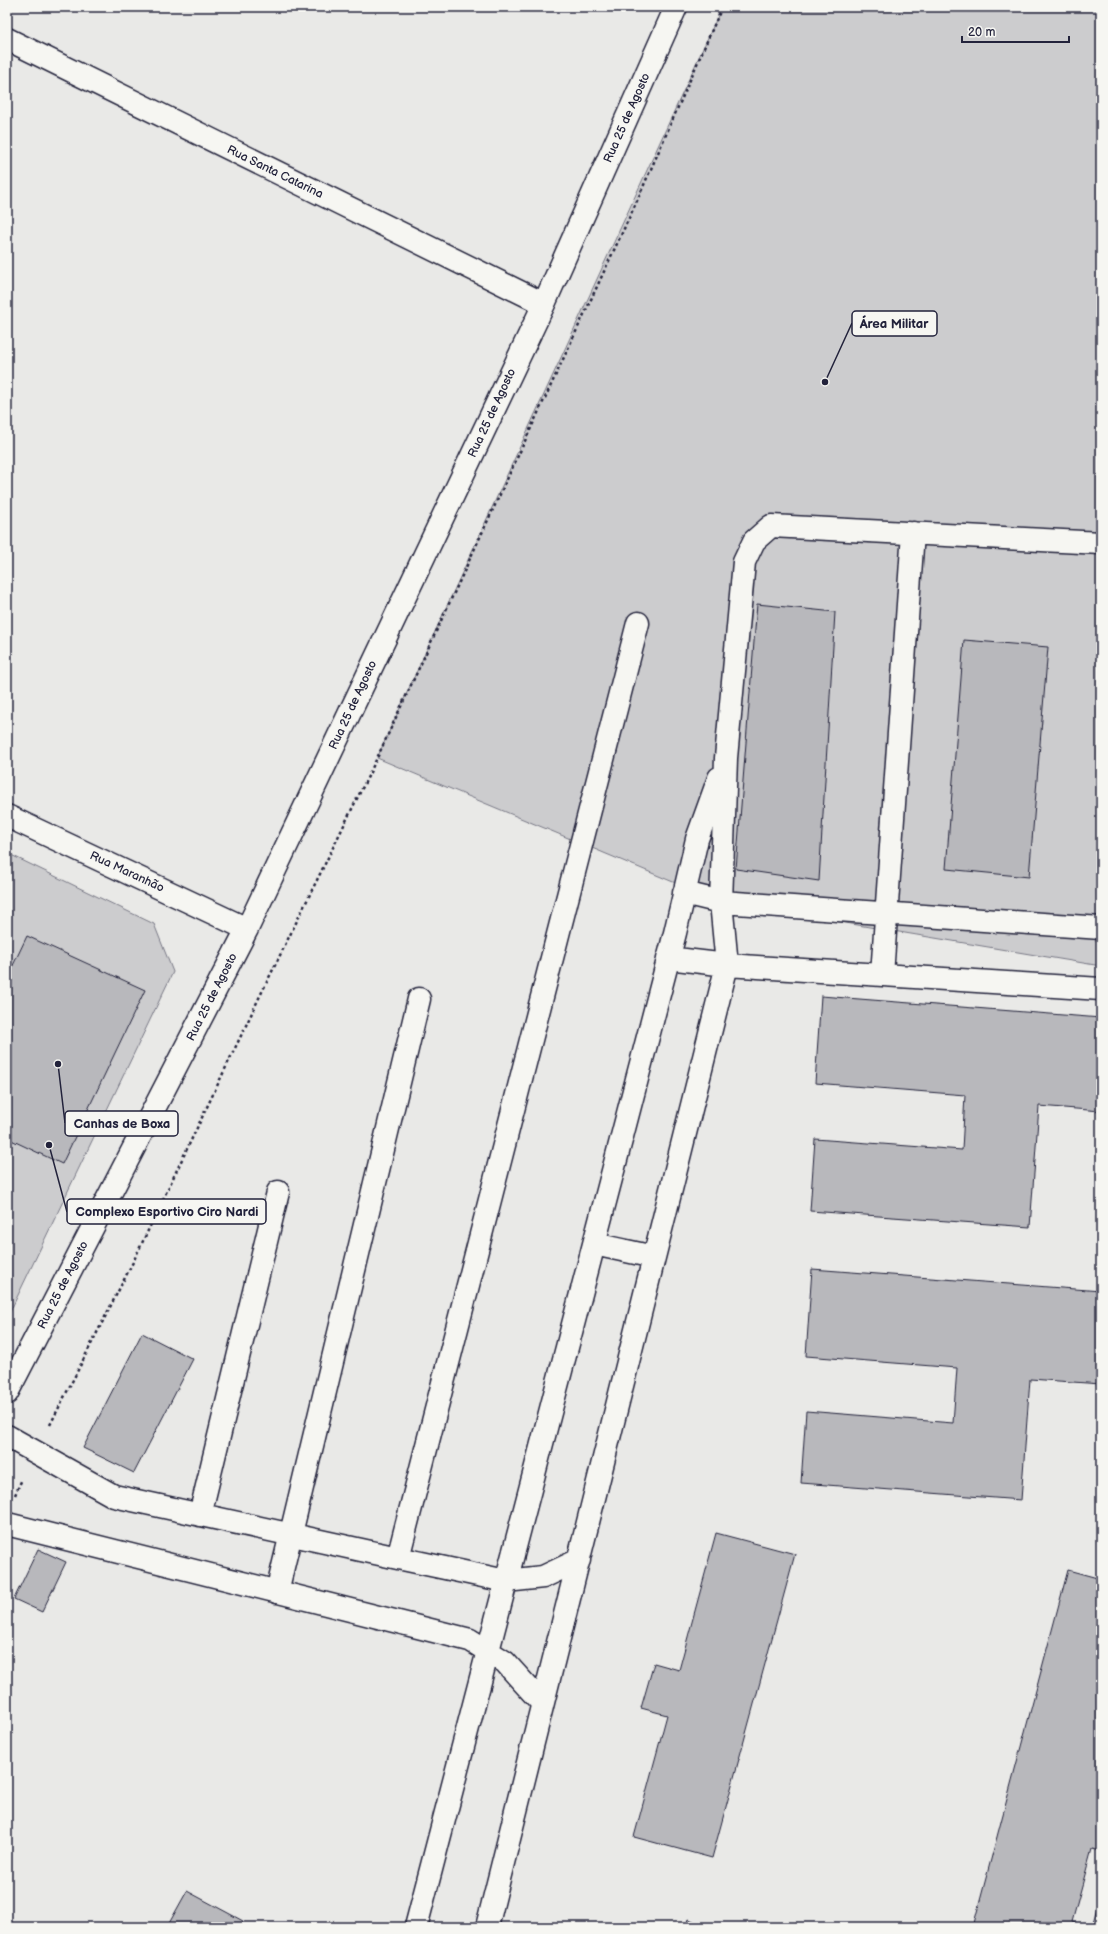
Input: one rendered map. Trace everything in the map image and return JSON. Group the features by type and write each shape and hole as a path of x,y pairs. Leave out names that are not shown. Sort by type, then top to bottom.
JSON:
{"street":[{"name":"Rua 25 de Agosto","path":"7,1392 247,929 544,304 676,7"},
{"name":"Rua Santa Catarina","path":"7,39 544,304"},
{"path":"487,1927 727,965 721,902 726,758 744,562 754,541 771,526 1101,543"},
{"path":"882,975 913,533"},
{"path":"398,1558 638,623"},
{"path":"416,1927 668,958 697,839 726,758"},
{"name":"Rua Maranhão","path":"7,816 247,929"},
{"path":"684,893 721,902 1101,928"},
{"path":"668,958 727,965 1101,989"},
{"path":"277,1592 419,999"},
{"path":"200,1515 278,1192"},
{"path":"594,1244 654,1257"},
{"path":"7,1436 114,1496 506,1582 543,1577 579,1560"},
{"path":"7,1524 470,1640 505,1662 542,1703"}],"path":[{"path":"12,1500 133,1262 259,998 377,758 636,203 722,7"}],"shaded area":[{"path":"722,7 1101,7 1101,966 721,902 377,758"},
{"path":"7,853 154,924 173,972 7,1318"}],"building":[{"path":"757,604 835,612 819,881 736,869"},
{"path":"964,640 1048,647 1029,877 946,869"},
{"path":"27,936 145,990 62,1164 7,1138 7,978"},
{"path":"821,996 1101,1018 1101,1111 1039,1106 1030,1227 810,1211 815,1139 962,1150 965,1095 815,1083"},
{"path":"812,1269 1101,1291 1101,1384 1030,1379 1021,1500 801,1483 806,1411 953,1423 957,1368 806,1356"},
{"path":"142,1333 193,1359 134,1473 83,1448"},
{"path":"716,1533 795,1554 712,1858 634,1837 667,1715 641,1708 654,1663 679,1670"},
{"path":"38,1549 66,1562 42,1612 14,1599"},
{"path":"1068,1570 1101,1579 1101,1851 1092,1849 1072,1922 1091,1927 973,1927"},
{"path":"187,1891 243,1921 240,1927 167,1927"},
{"path":"1097,1907 1101,1908 1101,1927 1092,1927"},
{"path":"689,1919 706,1927 686,1927"}],"place":[{"name":"Área Militar","path":"825,382"},
{"name":"Canhas de Boxa","path":"58,1064"},
{"name":"Complexo Esportivo Ciro Nardi","path":"49,1145"}]}
